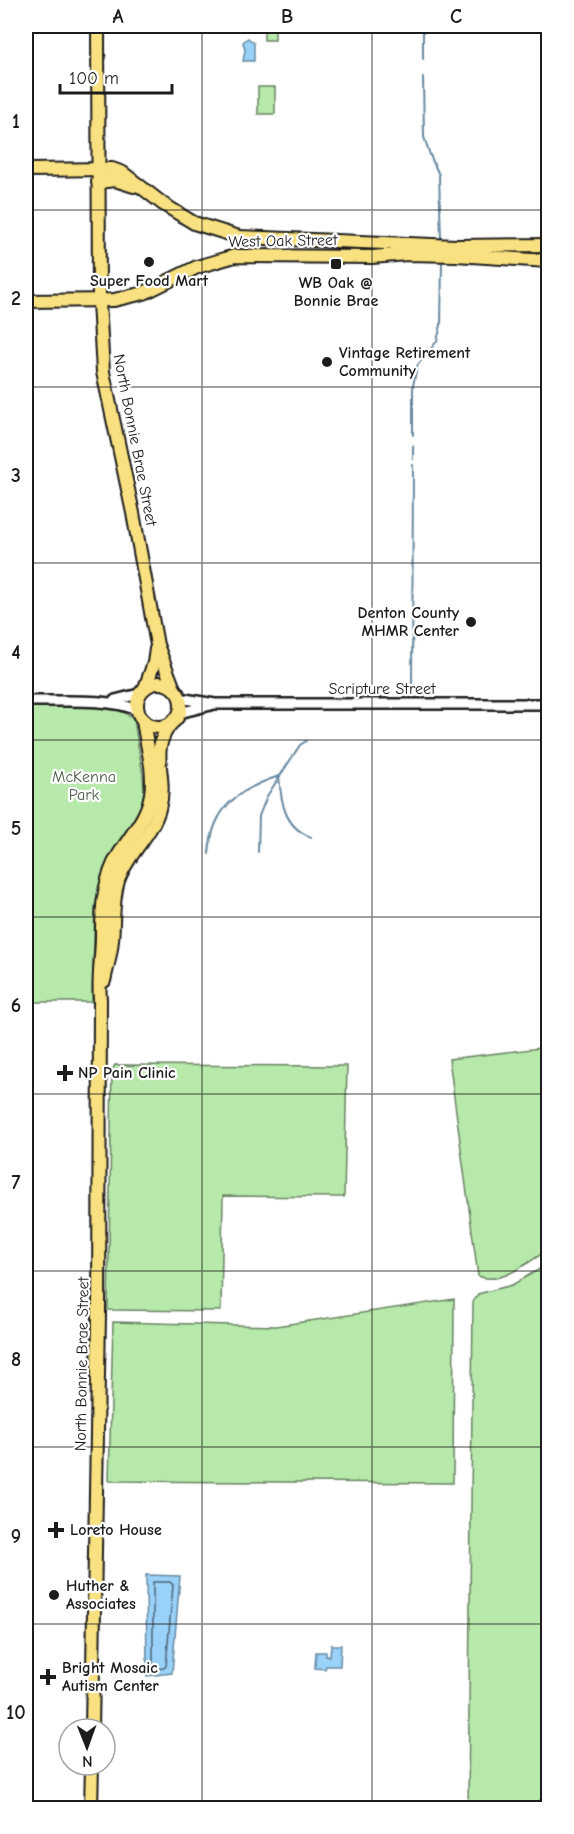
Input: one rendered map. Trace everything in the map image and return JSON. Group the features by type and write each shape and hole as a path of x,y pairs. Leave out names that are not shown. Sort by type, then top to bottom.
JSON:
{"main road":[{"name":"North Bonnie Brae Street","path":"98,26 99,302 103,372 133,513 156,645 177,693"},
{"name":"West Oak Street","path":"26,170 112,169 123,173 141,188 194,223 239,237 456,246 549,244"},
{"path":"98,182 115,180 141,188"},
{"path":"235,255 239,237"},
{"name":"West Oak Street","path":"26,302 99,302 144,293 197,267 235,255 372,257 417,254 549,261"},
{"name":"North Bonnie Brae Street","path":"142,691 154,663 156,645"},
{"path":"157,683 163,683 177,693 176,717 168,724 155,726 140,715 142,691 157,683"},
{"name":"North Bonnie Brae Street","path":"92,1717 99,1315 100,1000 98,978 102,907 106,887 115,862 146,813 151,794 152,778 140,715"},
{"name":"North Bonnie Brae Street","path":"100,1000 110,953 113,905 118,881 126,863 150,828 159,809 162,791 159,747 163,732 176,717"},
{"path":"91,1809 92,1777"}],"street":[{"path":"103,702 142,691"},
{"name":"Scripture Street","path":"177,693 215,704 549,704"},
{"path":"26,701 125,704 140,715"},
{"name":"Scripture Street","path":"176,717 215,704"},
{"path":"542,1809 549,1801"}],"green space":[{"path":"264,26 275,26 275,40 264,40"},
{"path":"258,87 275,87 275,114 258,114"},
{"name":"McKenna Park","path":"26,701 103,702 134,720 144,792 140,809 112,853 98,891 95,907 92,1002 26,1002"},
{"path":"548,1047 548,1250 506,1275 496,1278 478,1276 449,1059"},
{"path":"115,1065 347,1066 344,1197 223,1196 221,1311 108,1310 112,1070"},
{"path":"548,1264 548,1790 535,1808 468,1808 473,1302 478,1294 512,1285"},
{"path":"454,1299 453,1483 109,1481 113,1322 276,1326"}],"water":[{"path":"248,38 254,43 254,61 243,61 245,50 243,42"},
{"path":"146,1575 180,1576 172,1673 147,1676"},
{"path":"331,1645 341,1645 340,1666 315,1668 316,1652 326,1652 326,1656 330,1656"}],"waterway":[{"path":"423,26 423,59"},
{"path":"423,78 424,137 439,175 441,239"},
{"path":"413,435 413,386 417,366 437,341 441,325 442,263"},
{"path":"413,446 413,459"},
{"path":"412,693 413,465"},
{"path":"258,852 259,816 267,796 300,745 306,741"},
{"path":"209,854 215,824 229,803 251,788 279,776 286,813 295,827 311,837"}],"place":[{"name":"Super Food Mart","path":"149,262"},
{"name":"WB Oak @ Bonnie Brae","path":"336,264"},
{"name":"Vintage Retirement Community","path":"327,362"},
{"name":"Denton County MHMR Center","path":"471,622"},
{"name":"NP Pain Clinic","path":"65,1073"},
{"name":"Loreto House","path":"56,1530"},
{"name":"Huther & Associates","path":"54,1595"},
{"name":"Bright Mosaic Autism Center","path":"48,1677"}]}
